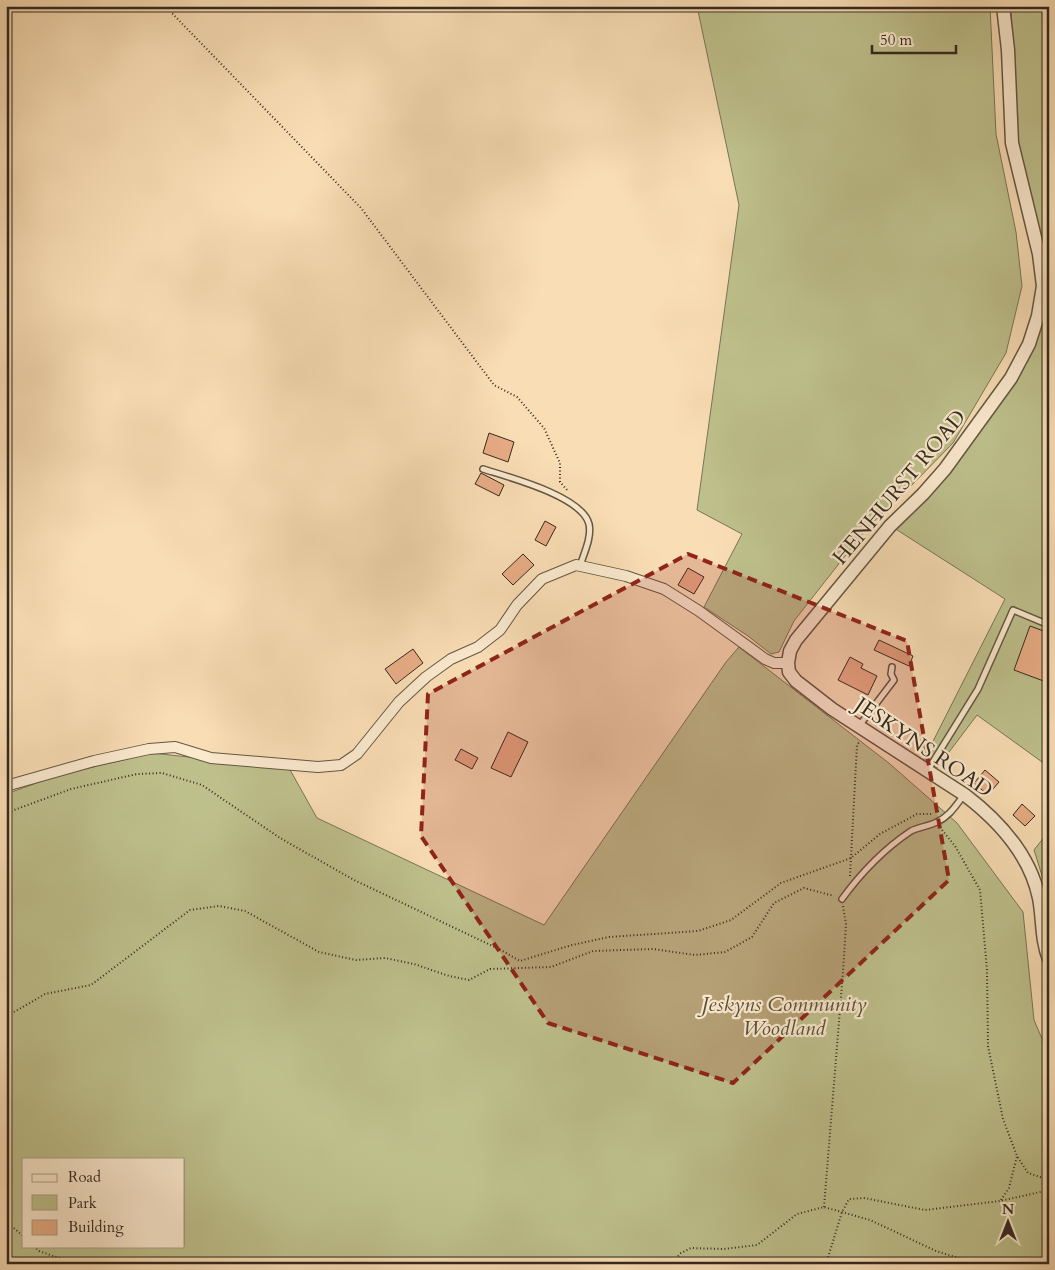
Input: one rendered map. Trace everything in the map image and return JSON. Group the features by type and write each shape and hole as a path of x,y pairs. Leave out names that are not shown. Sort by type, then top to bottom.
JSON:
{"street":[{"name":"HENHURST ROAD","path":"788,664 790,651 796,640 890,526 929,488 966,442 1014,374 1035,329 1042,293 1042,272 1012,146 1004,6"},
{"path":"6,786 94,760 149,749 175,747 211,758 318,766 341,765 356,754 399,702 426,677 451,659 478,647 500,630 516,605 542,579 576,565 626,576 664,589 764,659 788,664"},
{"name":"JESKYNS ROAD","path":"788,664 790,674 816,698 965,795 986,812 1001,828 1015,845 1026,863 1038,892 1045,944 1049,959"}],"lane":[{"path":"484,469 554,494 569,502 582,513 588,521 589,529 580,566"},
{"path":"928,770 978,689 1013,610 1049,625"},
{"path":"863,729 894,680 891,674 892,667"},
{"path":"842,900 851,886 885,850 913,830 937,822 951,812 965,795"}],"path":[{"path":"165,6 361,208 494,385 517,397 544,428 560,463 560,482 573,497"},
{"path":"851,886 857,745 863,729"},
{"path":"6,816 14,810 71,789 137,774 162,773 202,786 280,838 354,880 501,950 520,961 572,945 609,937 698,931 731,920 781,883 851,858 880,834 916,814 932,814 955,846 980,890 987,970 988,1046 1003,1120 1017,1156 1028,1172 1049,1180"},
{"path":"6,1019 14,1012 45,994 91,985 190,910 219,906 245,911 319,952 356,960 385,958 414,964 449,976 469,980 490,969 551,968 594,951 653,949 695,955 725,952 752,936 774,903 804,888 826,893 842,900 846,924 844,972 824,1207"},
{"path":"1000,1201 1009,1188 1017,1156"},
{"path":"826,1264 842,1212 849,1199 864,1198 925,1210 1000,1201 1049,1190"},
{"path":"671,1264 681,1253 691,1248 724,1249 757,1245 797,1214 824,1207 870,1220 936,1251 978,1264"},
{"path":"6,1220 22,1235"},
{"path":"36,1248 39,1251 76,1264"}],"highlighted area":[{"path":"688,554 907,641 949,880 733,1083 548,1023 421,836 428,694"}],"green space":[{"path":"697,6 990,6 996,134 1016,232 1022,286 1006,353 953,443 867,528 794,621 779,652 771,654 748,636 704,607 742,534 697,510 739,205"},
{"path":"1011,6 1049,6 1049,273 1016,136"},
{"path":"1049,305 1049,767 977,715 937,768 923,761 1005,599 894,528 946,475 1012,387 1038,337"},
{"name":"Jeskyns Community Woodland","path":"739,647 890,764 957,823 1023,912 1034,1020 1049,1055 1049,1264 6,1264 6,794 56,776 152,753 289,768 317,818 544,925 726,662"},
{"path":"1049,831 1049,898 1034,850"}],"building":[{"path":"489,433 514,442 508,462 483,453"},
{"path":"481,473 504,485 499,496 475,484"},
{"path":"545,521 556,527 546,546 535,540"},
{"path":"523,554 534,565 513,585 502,574"},
{"path":"688,568 704,577 694,594 678,585"},
{"path":"1030,626 1049,633 1049,683 1014,670"},
{"path":"879,640 913,656 909,666 874,650"},
{"path":"413,649 423,663 396,684 385,669"},
{"path":"850,657 863,664 861,668 877,676 868,695 838,680"},
{"path":"508,732 528,742 511,777 491,768"},
{"path":"461,749 478,758 472,769 455,760"},
{"path":"985,770 999,782 988,795 974,783"},
{"path":"1022,804 1035,816 1025,826 1013,815"}]}
